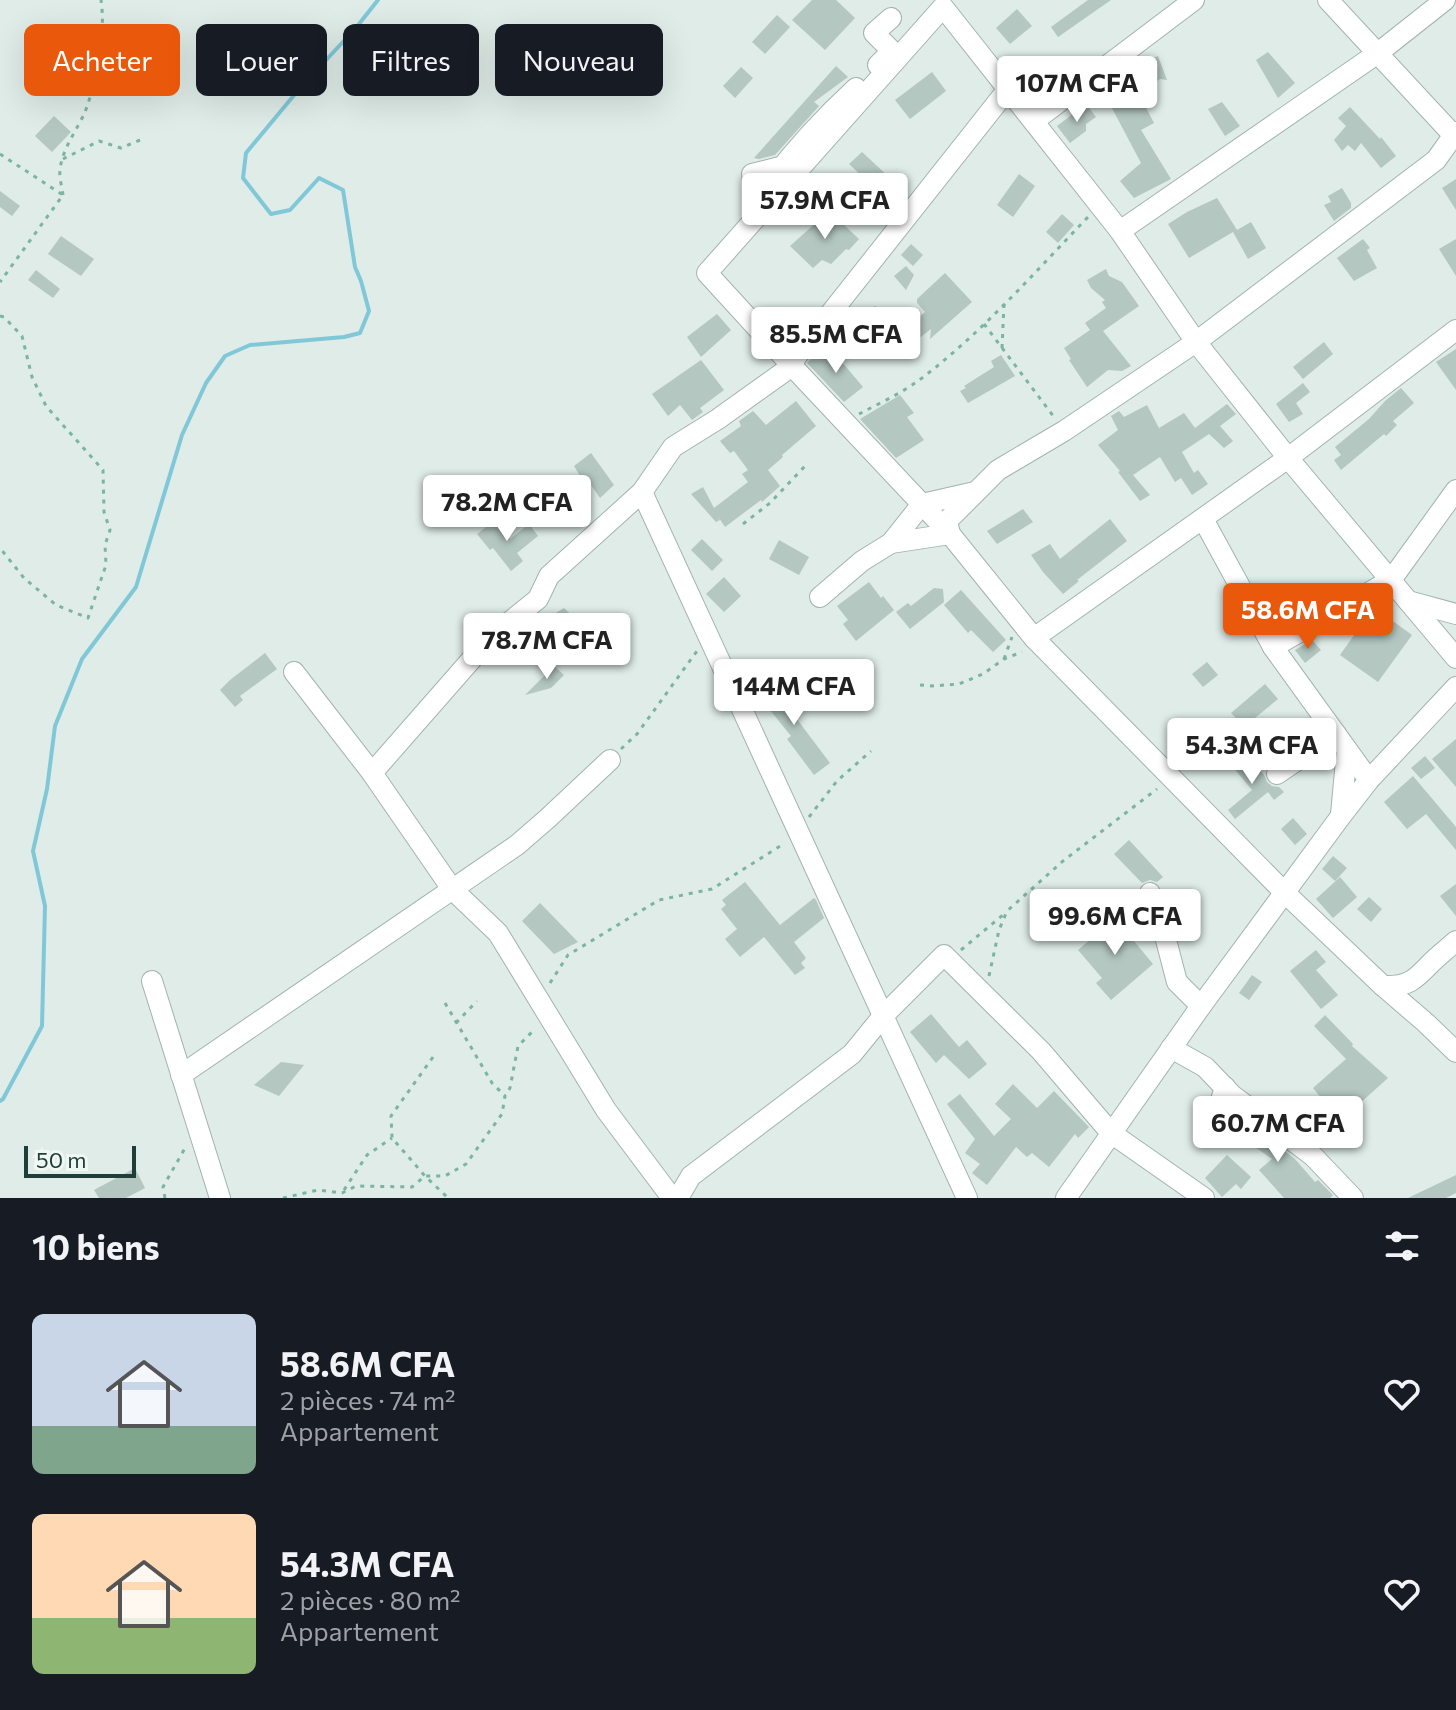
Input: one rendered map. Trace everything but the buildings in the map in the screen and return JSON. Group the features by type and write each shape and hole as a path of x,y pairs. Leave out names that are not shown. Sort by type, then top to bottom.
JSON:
{"street":[{"path":"1034,121 1194,0"},
{"path":"950,534 947,521 998,470 1064,431 1196,342 1436,160 1455,134 1328,0"},
{"path":"1120,231 1378,53 1445,0"},
{"path":"1456,658 1288,458 1196,342 1120,231 945,3 707,273 950,534 1038,642 1284,892 1456,1052"},
{"path":"734,243 734,236 780,167 892,51 874,33 891,18"},
{"path":"372,773 492,636 538,599 549,576 642,492 673,447 792,366 1008,89"},
{"path":"1038,642 1456,330"},
{"path":"1273,647 1391,580 1456,490"},
{"path":"642,492 967,1198"},
{"path":"820,597 862,561 891,543 922,504 975,492"},
{"path":"1203,519 1273,647 1369,780"},
{"path":"891,543 950,534"},
{"path":"1408,601 1456,614"},
{"path":"294,672 372,773 452,889 498,933 606,1110 672,1198"},
{"path":"1066,1198 1201,1006 1341,816 1369,780 1456,687"},
{"path":"1277,774 1342,742"},
{"path":"1341,816 1342,742"},
{"path":"181,1075 517,845 610,760"},
{"path":"1150,893 1149,908 1161,921 1177,982 1201,1006"},
{"path":"1383,986 1399,987 1417,979 1456,941"},
{"path":"678,1198 691,1176 852,1054 883,1016 944,955 1041,1051 1111,1133 1204,1198"},
{"path":"152,981 220,1198"},
{"path":"1171,1048 1205,1067 1222,1097 1232,1095 1313,1156 1353,1198"}],"path":[{"path":"0,282 63,195 59,171 85,110 96,71 104,20 101,0"},
{"path":"63,159 99,141 121,148 140,140"},
{"path":"0,154 63,195"},
{"path":"847,425 857,415 915,383 984,324 1099,205"},
{"path":"1002,349 1004,304"},
{"path":"874,307 889,326 900,349"},
{"path":"0,316 22,336 32,377 46,406 103,470 104,512 110,530 105,545 106,565 88,618 56,605 24,578 0,548"},
{"path":"984,324 1064,431"},
{"path":"743,524 770,503 807,464"},
{"path":"610,760 637,734 708,636"},
{"path":"920,685 959,684 983,674 1004,659 1038,642"},
{"path":"283,1198 318,1190 342,1193 356,1186 412,1187 425,1176 445,1176 466,1164 502,1114 518,1046 544,1008 568,955 659,900 712,889 799,834 837,781 871,751"},
{"path":"949,960 1063,861 1171,777"},
{"path":"984,995 999,930 1007,911"},
{"path":"456,1023 477,1001"},
{"path":"445,1003 492,1083 505,1096"},
{"path":"433,1057 391,1116 392,1138 448,1198"},
{"path":"165,1198 163,1187 194,1132 196,1122"},
{"path":"342,1193 367,1155 392,1138"}],"waterway":[{"path":"0,1101 42,1026 45,906 33,851 47,789 55,726 82,659 136,587 182,435 206,383 225,356 250,345 360,333 369,311 355,267 343,190 319,178 290,210 271,214 243,178 246,153 378,0"}]}
